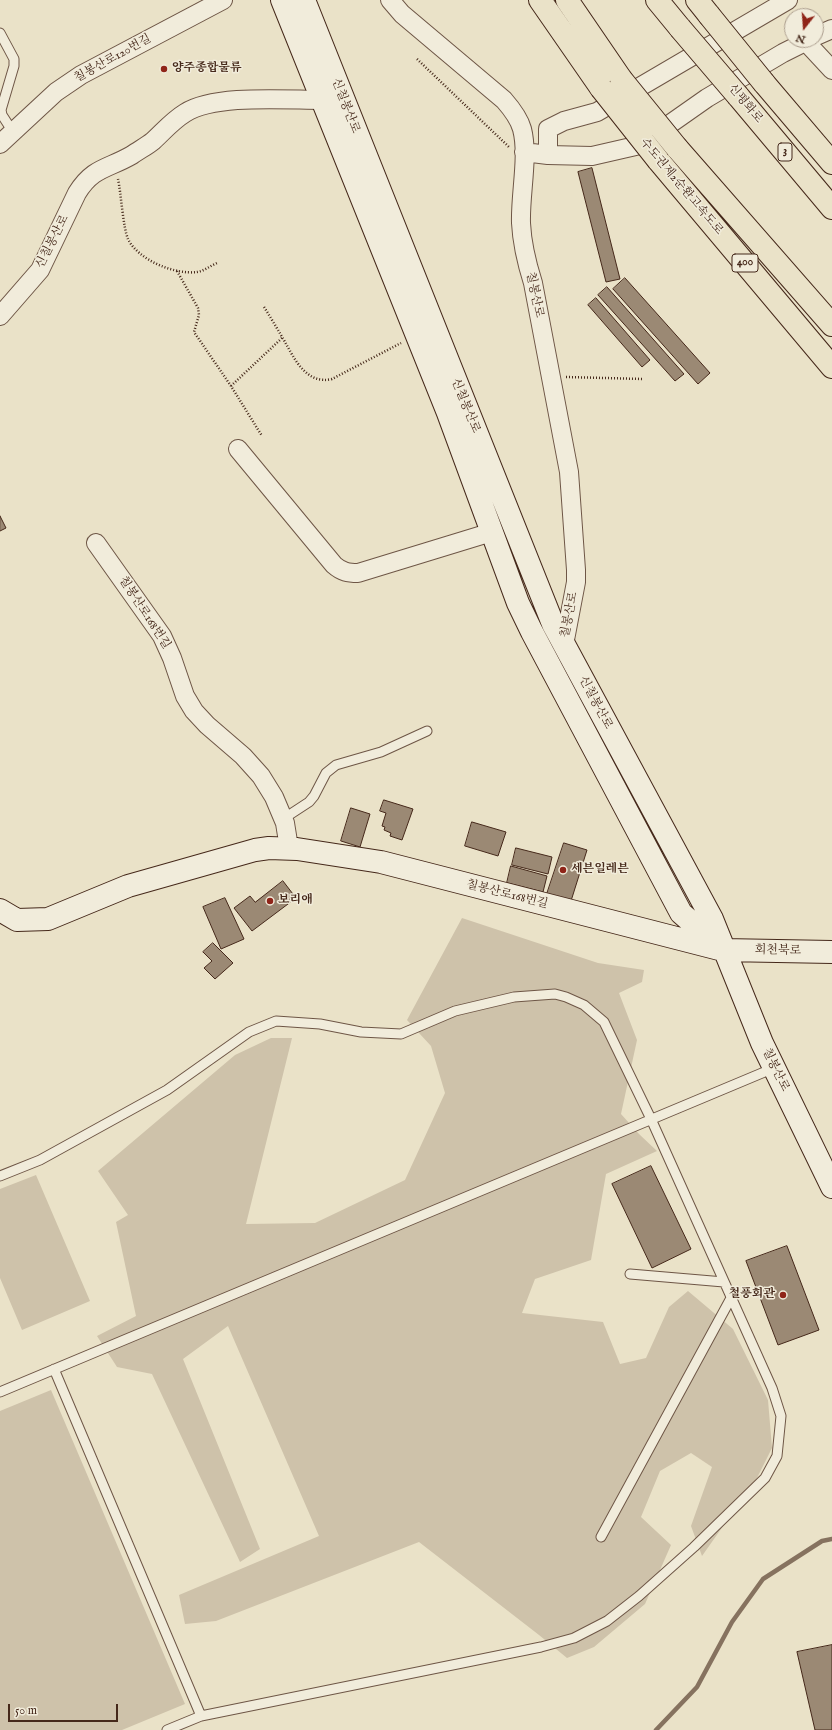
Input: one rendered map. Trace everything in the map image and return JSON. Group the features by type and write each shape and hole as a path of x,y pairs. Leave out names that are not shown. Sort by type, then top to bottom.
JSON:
{"highway":[{"name":"수도권제2순환고속도로","path":"540,0 601,88 658,160 832,367"},
{"name":"수도권제2순환고속도로","path":"566,0 621,79 677,148 832,325"},
{"name":"신평화로","path":"658,0 832,208"},
{"name":"3","path":"703,7 764,83 832,163"}],"street":[{"name":"칠봉산로120번길","path":"6,138 56,92 81,75 223,0"},
{"name":"신칠봉산로","path":"282,0 448,413 518,603 681,913 723,950"},
{"name":"신칠봉산로","path":"304,0 553,624 712,919 723,950"},
{"name":"칠봉산로","path":"390,0 402,14 504,100 513,110 522,128 524,152 521,223 525,258 532,283 569,472 576,559 576,582 564,645"},
{"path":"548,155 548,129 564,121 597,112 788,0"},
{"path":"524,152 548,155 592,156 640,145 707,98 793,48"},
{"path":"816,48 832,70"},
{"name":"신칠봉산로","path":"0,316 40,270 84,182 95,172 130,156 152,142 170,124 186,113 204,105 226,101 322,100"},
{"path":"238,449 334,565 340,570 348,573 358,573 492,532"},
{"name":"칠봉산로168번길","path":"96,543 162,636 172,658 185,696 194,711 207,725 243,756 261,776 274,797 283,819 289,848"},
{"name":"칠봉산로168번길","path":"0,910 17,920 48,919 135,884 255,850 289,848 381,862 723,950"},
{"name":"칠봉산로","path":"723,950 762,1043 832,1186"},
{"name":"회천북로","path":"723,950 832,952"}],"lane":[{"name":"칠봉산로120번길","path":"0,33 14,59 14,66 1,110 6,138"},
{"path":"283,819 309,802 314,796 326,773 336,765 381,752 427,731"},
{"path":"0,1176 40,1160 167,1090 249,1032 276,1021 320,1024 361,1032 401,1034 455,1011 514,997 555,994 584,1004 604,1022 651,1119 772,1388 781,1416 777,1456 765,1478 694,1547 639,1596 607,1621 574,1638 541,1647 201,1716 167,1730"},
{"path":"0,1392 774,1068"},
{"path":"630,1274 724,1282"},
{"path":"601,1537 731,1298"},
{"path":"54,1369 201,1716"}],"path":[{"path":"417,59 507,145 512,149 524,152"},
{"path":"116,162 127,237 131,245 144,258 177,271 196,272 217,263"},
{"path":"177,271 198,308 199,315 194,332 231,386 262,436"},
{"path":"264,307 299,367 313,377 324,381 332,379 417,335"},
{"path":"231,386 282,338"},
{"path":"550,378 570,376 643,379"}],"shaded area":[{"path":"462,918 598,963 644,970 642,982 619,993 637,1040 621,1114 657,1151 606,1174 591,1260 535,1279 522,1313 603,1322 620,1364 646,1358 669,1307 688,1291 733,1329 768,1400 772,1448 757,1478 702,1556 691,1526 712,1467 691,1453 660,1471 641,1517 671,1545 645,1604 594,1647 567,1658 419,1542 216,1621 185,1624 179,1595 319,1536 228,1326 183,1359 260,1549 240,1562 152,1374 117,1367 97,1336 136,1316 116,1222 128,1215 98,1171 235,1055 271,1038 292,1038 246,1224 315,1223 405,1180 445,1093 431,1046 407,1020"},
{"path":"36,1175 90,1301 22,1330 0,1278 0,1189"},
{"path":"51,1390 185,1704 122,1730 0,1730 0,1411"}],"building":[{"path":"592,168 620,279 606,282 578,172"},
{"path":"625,278 710,373 698,384 613,289"},
{"path":"607,287 684,374 675,381 598,295"},
{"path":"596,298 650,360 642,367 588,305"},
{"path":"0,516 6,528 0,531"},
{"path":"384,800 413,809 402,840 390,836 391,833 384,830 385,827 382,826 386,813 380,811"},
{"path":"351,808 370,814 360,847 341,841"},
{"path":"472,822 506,832 498,856 465,846"},
{"path":"564,843 587,850 571,901 547,894"},
{"path":"516,848 552,857 548,874 512,865"},
{"path":"511,866 547,876 543,892 507,883"},
{"path":"283,881 296,898 252,931 234,908 250,896 255,902"},
{"path":"225,898 244,939 221,949 203,907"},
{"path":"213,943 233,963 215,979 204,968 212,961 203,952"},
{"path":"651,1166 691,1249 652,1268 612,1184"},
{"name":"철풍회관","path":"787,1246 819,1330 778,1345 746,1261"},
{"path":"832,1645 832,1730 815,1730 797,1652"}],"waterway":[{"path":"656,1730 697,1687 732,1622 763,1579 822,1541 832,1539"}],"place":[{"name":"양주종합물류","path":"164,69"},
{"name":"세븐일레븐","path":"563,870"},
{"name":"보리애","path":"270,901"},
{"name":"철풍회관","path":"783,1295"}]}
